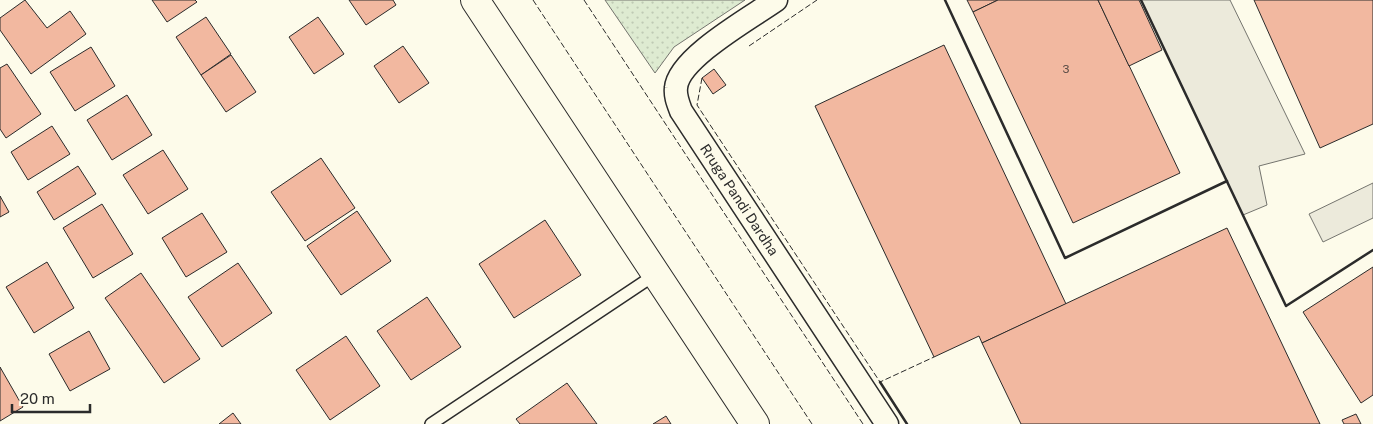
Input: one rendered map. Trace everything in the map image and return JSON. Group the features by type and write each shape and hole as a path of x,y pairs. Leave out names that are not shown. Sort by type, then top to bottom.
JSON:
{"street":[{"path":"475,0 755,424"},
{"name":"Rruga Pandi Dardha","path":"776,0 691,60 682,72 676,86 676,97 681,111 887,424"}],"lane":[{"path":"431,424 656,274"}],"green space":[{"path":"605,0 745,0 674,47 655,73"}],"shaded area":[{"path":"1141,0 1230,0 1305,154 1259,166 1267,205 1243,215"},
{"path":"1373,183 1373,218 1323,242 1309,214"}],"building":[{"path":"25,0 47,28 70,11 86,34 31,74 0,30 0,18"},
{"path":"152,0 195,0 197,2 167,22"},
{"path":"349,0 393,0 396,5 366,25"},
{"path":"967,0 998,0 973,12"},
{"path":"998,0 1098,0 1180,173 1073,223 973,12"},
{"path":"1098,0 1139,0 1162,50 1129,66"},
{"path":"1254,0 1373,0 1373,124 1320,148"},
{"path":"206,17 231,54 201,75 176,37"},
{"path":"318,17 344,54 314,74 289,37"},
{"path":"944,45 1066,304 982,343 979,336 934,357 815,106"},
{"path":"403,46 429,83 399,103 374,66"},
{"path":"91,47 115,86 75,111 50,72"},
{"path":"231,55 256,92 226,112 201,75"},
{"path":"7,64 41,114 6,138 0,129 0,68"},
{"path":"714,69 726,85 713,94 702,78"},
{"path":"127,95 152,135 112,160 87,120"},
{"path":"52,126 70,154 28,180 11,152"},
{"path":"163,150 188,189 148,214 123,175"},
{"path":"321,158 355,208 305,241 271,192"},
{"path":"78,166 96,194 54,220 37,192"},
{"path":"0,196 9,212 0,217"},
{"path":"102,204 133,254 93,278 63,228"},
{"path":"357,211 391,261 341,295 307,246"},
{"path":"202,213 227,252 186,277 162,238"},
{"path":"545,220 581,275 514,318 479,264"},
{"path":"1227,228 1320,424 1021,424 982,343"},
{"path":"47,262 74,308 34,333 6,287"},
{"path":"238,263 272,313 222,347 188,297"},
{"path":"1373,267 1373,395 1361,403 1303,312"},
{"path":"141,273 200,359 164,383 105,298"},
{"path":"427,297 461,347 411,380 377,331"},
{"path":"89,331 110,369 70,391 49,354"},
{"path":"346,336 380,386 330,420 296,370"},
{"path":"0,367 23,407 0,421"},
{"path":"567,383 597,424 520,424 516,419"},
{"path":"233,413 241,424 219,424"},
{"path":"1356,414 1361,424 1344,424 1342,420"},
{"path":"666,416 671,424 653,424"}],"fence":[{"path":"533,0 812,424"},
{"path":"584,0 863,424"},
{"path":"749,46 817,0"},
{"path":"702,78 697,105 880,382 934,357"}],"wall":[{"path":"945,0 1065,258 1227,181"},
{"path":"1141,0 1286,306 1373,250"},
{"path":"880,382 907,424"}]}
